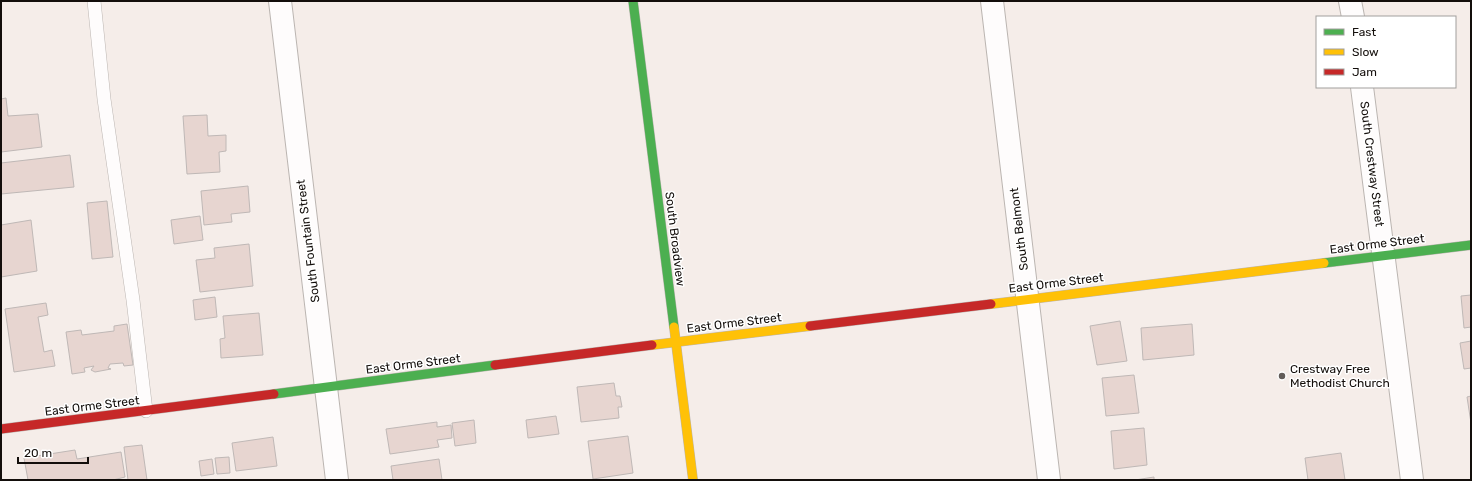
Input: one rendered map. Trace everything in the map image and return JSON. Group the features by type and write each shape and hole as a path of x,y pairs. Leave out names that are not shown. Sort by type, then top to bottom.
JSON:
{"street":[{"name":"South Fountain Street","path":"280,1 337,480"},
{"name":"South Broadview","path":"633,1 693,480"},
{"name":"South Belmont","path":"992,1 1049,480"},
{"path":"1350,1 1352,16"},
{"name":"South Crestway Street","path":"1362,88 1412,480"},
{"name":"East Orme Street","path":"1,429 676,342 1471,245"}],"lane":[{"path":"94,1 104,99 132,292 146,411"}],"building":[{"path":"6,98 8,116 38,114 42,147 1,152 1,99"},
{"path":"207,115 208,136 226,135 226,151 219,152 220,172 187,174 183,116"},
{"path":"70,155 74,187 1,194 1,163"},
{"path":"248,186 250,212 231,214 232,222 204,225 201,191"},
{"path":"107,201 113,257 92,259 87,203"},
{"path":"200,216 203,240 174,244 171,220"},
{"path":"31,220 37,271 1,277 1,225"},
{"path":"249,244 253,286 200,292 196,260 215,258 214,248"},
{"path":"1471,295 1471,327 1464,328 1461,296"},
{"path":"215,297 217,317 195,320 193,300"},
{"path":"46,303 48,315 38,317 44,352 52,350 55,366 14,372 5,309"},
{"path":"259,313 263,355 221,358 220,339 225,338 223,316"},
{"path":"1120,321 1127,361 1097,365 1090,326"},
{"path":"127,324 133,365 124,366 123,363 110,364 108,368 111,369 95,372 91,370 94,366 84,368 85,372 72,374 66,332 81,330 82,335 114,331 114,326"},
{"path":"1192,324 1194,355 1143,360 1141,328"},
{"path":"1471,341 1471,368 1464,369 1460,343"},
{"path":"1134,375 1139,413 1106,416 1102,378"},
{"path":"614,383 616,396 620,396 622,407 618,407 619,418 581,422 577,387"},
{"path":"1471,396 1471,423 1467,397"},
{"path":"556,416 559,434 528,438 526,420"},
{"path":"474,420 476,443 455,446 452,423"},
{"path":"437,422 437,427 451,425 452,438 437,440 439,447 390,454 386,429"},
{"path":"1144,428 1147,465 1114,469 1111,431"},
{"path":"628,436 633,473 593,479 588,441"},
{"path":"273,437 277,466 236,471 232,443"},
{"path":"142,445 147,480 128,480 124,447"},
{"path":"75,450 77,459 121,452 125,477 113,480 28,480 24,458"},
{"path":"1341,453 1345,480 1308,480 1305,458"},
{"path":"229,457 230,473 217,474 215,458"},
{"path":"212,459 214,474 201,476 199,461"},
{"path":"439,459 442,480 393,480 391,466"},
{"path":"1154,477 1154,480 1135,480"}],"traffic: fast":[{"path":"633,1 674,327"},
{"path":"1324,263 1471,245"},
{"path":"274,394 495,365"}],"traffic: slow":[{"path":"991,304 1324,263"},
{"path":"652,345 810,326"},
{"path":"674,327 693,480"}],"traffic: jam":[{"path":"810,326 991,304"},
{"path":"495,365 652,345"},
{"path":"1,429 274,394"}],"place":[{"name":"Crestway Free Methodist Church","path":"1282,376"}]}
